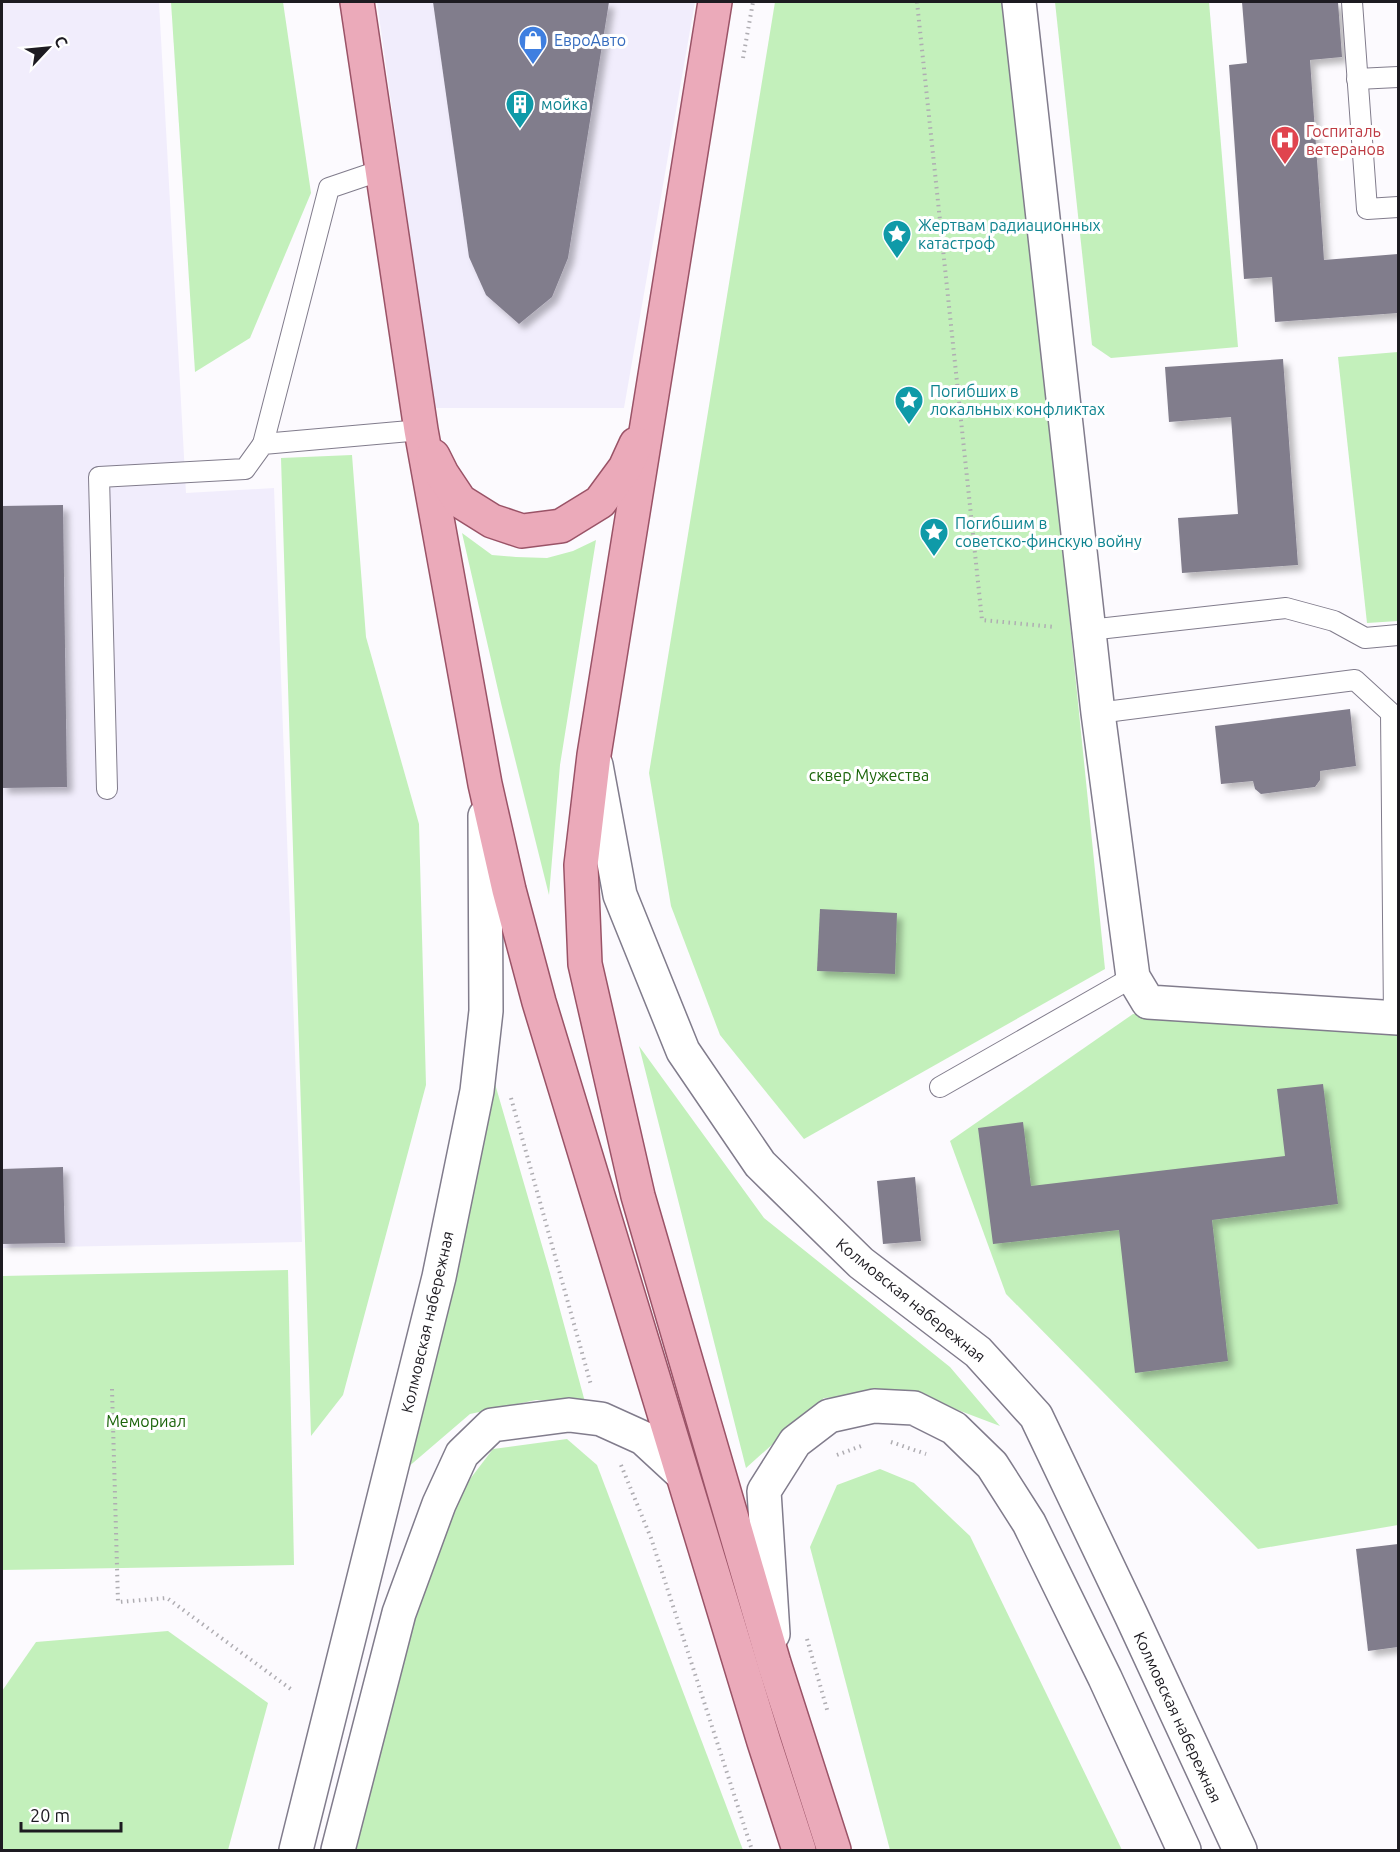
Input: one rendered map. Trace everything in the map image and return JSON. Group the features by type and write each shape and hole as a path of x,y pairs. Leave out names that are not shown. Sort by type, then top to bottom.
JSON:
{"main road":[{"path":"357,2 421,430 485,784 509,890 539,1002 799,1851"},
{"path":"715,2 594,755 581,865 585,964 638,1196 774,1663 834,1851"},
{"path":"1019,2 1098,713 1133,977 1149,1002 1396,1018"},
{"path":"421,430 441,474 460,501 492,521 522,531 561,526 600,502 624,468 647,422"},
{"name":"Колмовская набережная","path":"594,755 620,895 683,1051 760,1164 861,1263 978,1352 1036,1416 1240,1851"},
{"name":"Колмовская набережная","path":"296,1851 439,1277 477,1091 486,1011 485,784"},
{"path":"774,1663 764,1491 795,1442 829,1416 874,1406 914,1408 954,1428 992,1465 1029,1523 1105,1678 1184,1851"},
{"path":"338,1851 399,1614 439,1504 462,1454 492,1425 569,1414 601,1419 643,1438 682,1474"}],"lane":[{"path":"1352,2 1367,209 1398,207"},
{"path":"1357,79 1398,76"},
{"path":"107,789 99,477 245,470 263,444 329,188 381,170"},
{"path":"263,444 421,430"},
{"path":"1089,630 1286,608 1334,621 1365,638 1398,635"},
{"path":"1098,713 1355,680 1391,713 1396,1018"},
{"path":"940,1087 1133,977"}],"path":[{"path":"743,59 753,2"},
{"path":"917,2 982,620 1089,630"},
{"path":"112,1389 118,1602 167,1598 292,1690"},
{"path":"833,1456 871,1442"},
{"path":"890,1442 926,1454 936,1460"}],"shaded area":[{"path":"2,2 159,2 186,493 274,488 302,1242 2,1248"},
{"path":"377,2 695,2 624,408 434,408"}],"green space":[{"path":"171,2 283,2 311,193 250,338 195,372"},
{"name":"сквер Мужества","path":"775,2 1007,2 1105,969 804,1139 720,1035 671,906 649,773"},
{"path":"1055,2 1209,2 1238,347 1111,358 1092,345"},
{"path":"1398,352 1398,621 1367,623 1338,357"},
{"path":"352,455 366,637 419,824 426,1085 343,1395 311,1436 281,458"},
{"path":"462,533 492,555 516,557 547,558 573,551 596,540 560,765 549,895 501,703"},
{"path":"1133,1014 1398,1032 1398,1525 1258,1549 1006,1294 950,1141"},
{"path":"639,1046 764,1218 950,1367 1000,1426 913,1393 824,1398 746,1468"},
{"path":"493,1077 585,1402 536,1400 470,1414 407,1468"},
{"name":"Мемориал","path":"288,1270 294,1565 2,1570 2,1276"},
{"path":"567,1439 597,1465 743,1850 356,1850 411,1623 457,1496 493,1449"},
{"path":"880,1469 914,1483 970,1536 1122,1850 890,1850 810,1547 837,1485"},
{"path":"168,1631 268,1703 228,1850 2,1850 2,1691 36,1642"}],"building":[{"name":"мойка","path":"433,2 609,2 568,258 552,297 519,324 486,295 469,257"},
{"path":"1242,2 1338,2 1342,57 1310,60 1324,260 1398,254 1398,313 1275,322 1272,277 1244,279 1229,65 1247,63"},
{"path":"1283,359 1298,565 1182,573 1178,518 1238,514 1231,417 1169,422 1165,367"},
{"path":"63,505 67,787 2,788 2,506"},
{"path":"1350,709 1356,766 1320,771 1320,780 1315,787 1261,794 1255,789 1253,781 1221,784 1215,726"},
{"path":"820,909 897,913 895,974 817,971"},
{"path":"1323,1084 1338,1204 1212,1220 1228,1361 1135,1373 1119,1230 993,1244 978,1128 1023,1122 1031,1186 1285,1156 1277,1089"},
{"path":"63,1167 65,1243 2,1244 2,1169"},
{"path":"915,1177 921,1241 883,1244 877,1181"},
{"path":"1398,1544 1398,1647 1368,1651 1356,1549"}],"place":[{"name":"ЕвроАвто","path":"533,66"},
{"name":"мойка","path":"520,130"},
{"name":"Госпиталь ветеранов","path":"1285,166"},
{"name":"Жертвам радиационных катастроф","path":"897,260"},
{"name":"Погибших в локальных конфликтах","path":"909,426"},
{"name":"Погибшим в советско-финскую войну","path":"934,558"}]}
